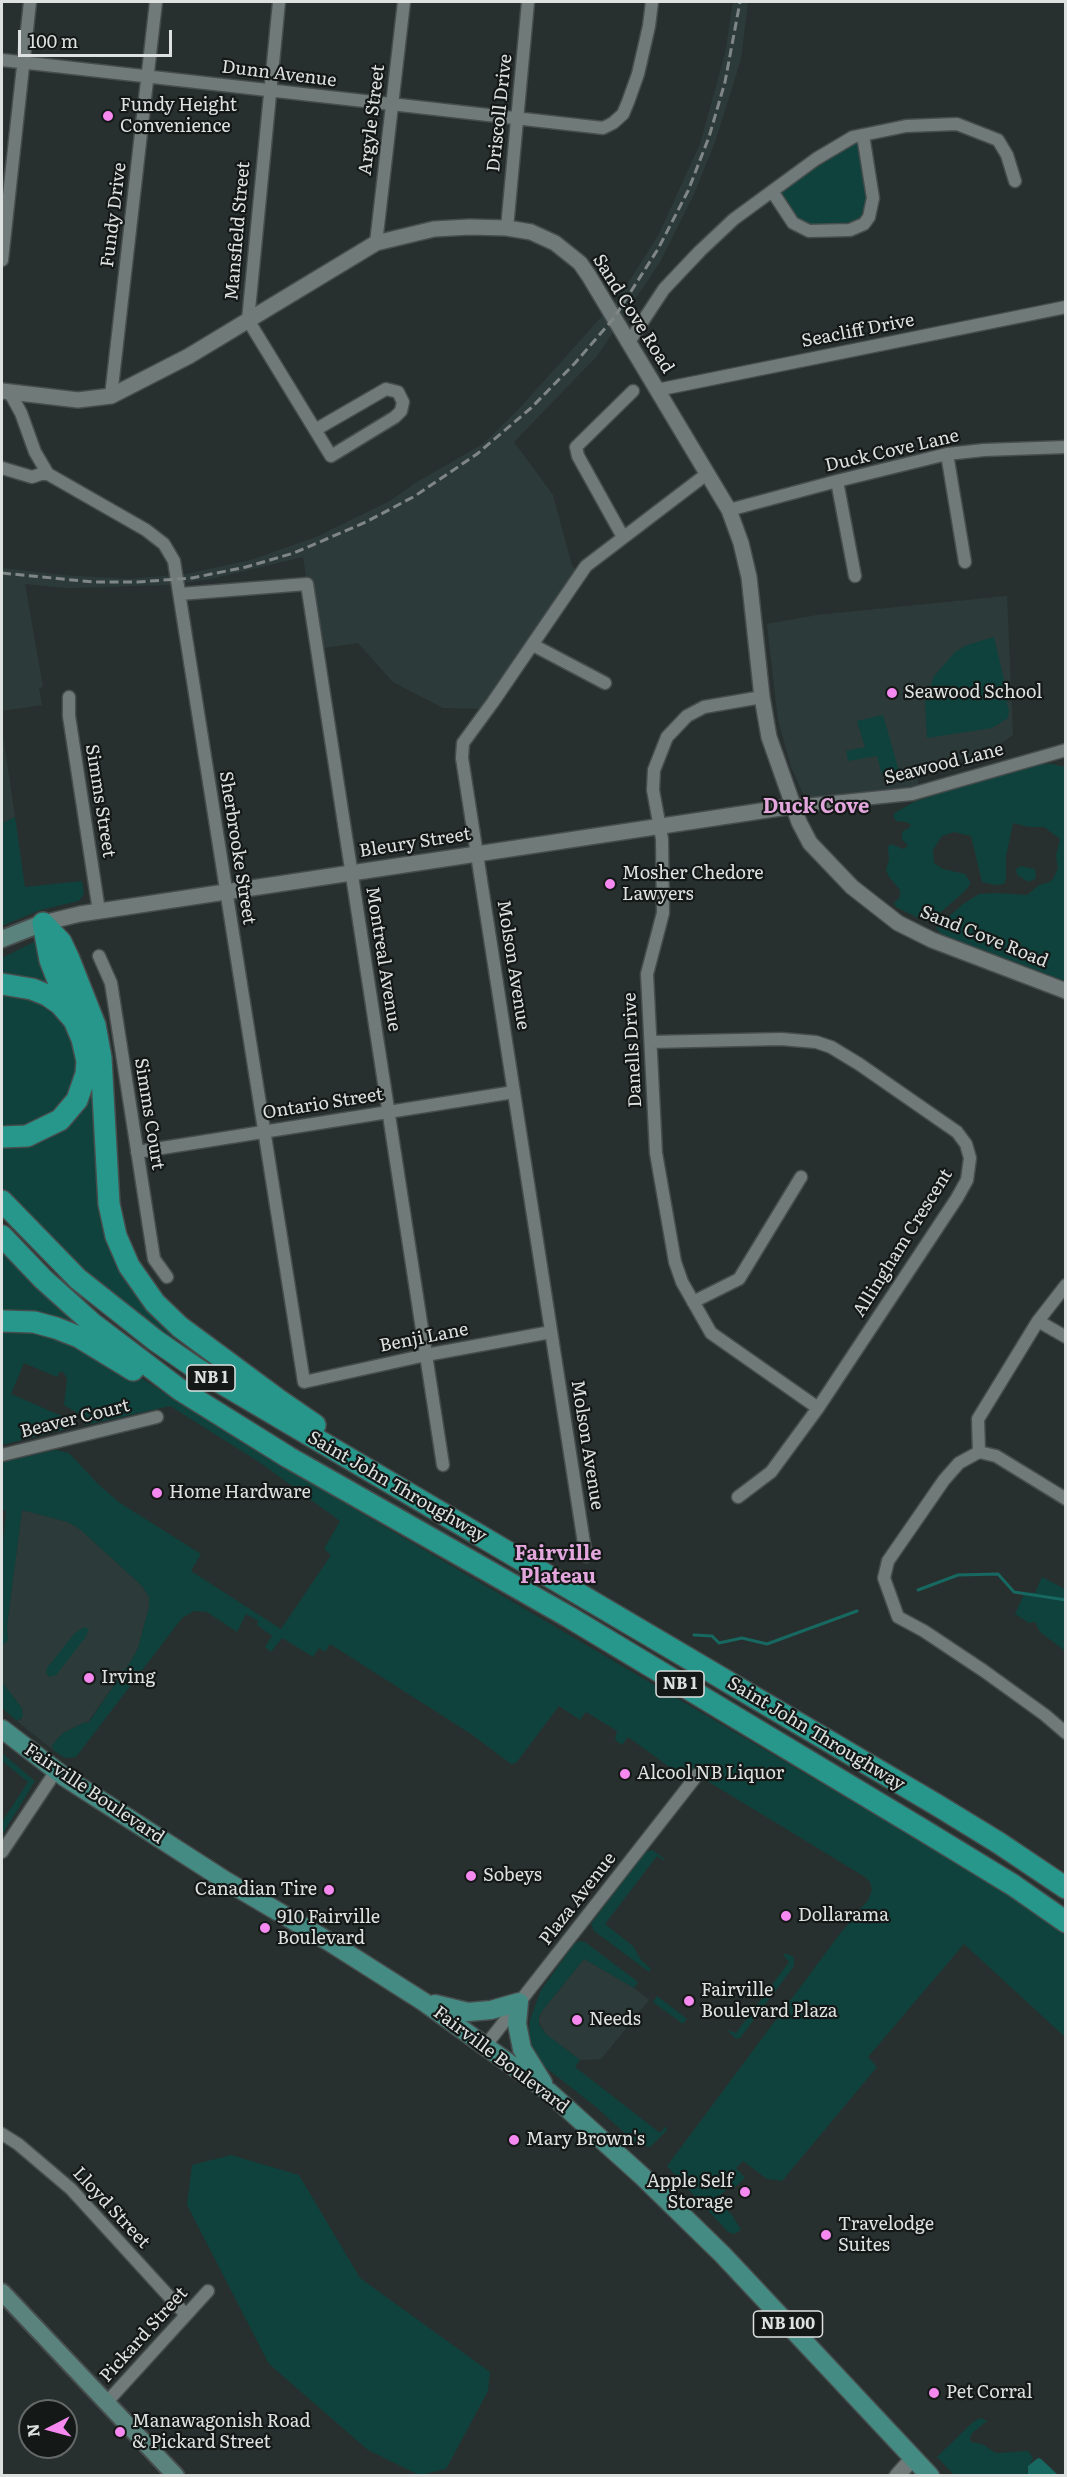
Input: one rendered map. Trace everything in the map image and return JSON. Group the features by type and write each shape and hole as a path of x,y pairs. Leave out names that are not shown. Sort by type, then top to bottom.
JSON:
{"highway":[{"path":"2,1137 27,1136 60,1120 77,1101 86,1074 87,1061 82,1039 50,960 43,923"},
{"path":"43,923 61,942 95,1025 101,1058 109,1204 123,1253 141,1286 155,1304 180,1327 280,1401 449,1516"},
{"path":"2,984 32,989 47,995 60,1004 74,1020"},
{"name":"Saint John Throughway","path":"2,1201 78,1279 155,1340 194,1367 954,1816 1065,1888"},
{"name":"Saint John Throughway","path":"2,1236 43,1279 108,1335 179,1389 288,1457 579,1623 953,1848 1065,1922"},
{"path":"2,1321 34,1322 79,1337 176,1398 288,1457"}],"main road":[{"path":"2,939 43,923"},
{"name":"Fairville Boulevard","path":"2,1729 56,1771 226,1881 328,1941 424,2002 549,2092 642,2176 723,2255 930,2475"},
{"path":"424,2002 468,2012 491,2010 519,2002 517,2024 522,2049 549,2092"},
{"path":"2,2292 176,2475"}],"street":[{"path":"2,260 30,2"},
{"name":"Fundy Drive","path":"111,396 156,2"},
{"name":"Mansfield Street","path":"248,320 279,2"},
{"name":"Argyle Street","path":"376,243 404,2"},
{"name":"Driscoll Drive","path":"507,228 528,2"},
{"name":"Dunn Avenue","path":"2,60 603,128 623,114 638,74 650,26 652,2"},
{"path":"629,342 664,289 734,219 816,159 853,137 906,126 957,124 998,140 1007,155 1015,181"},
{"path":"772,191 793,223 809,231 850,230 864,224 869,217 873,198 863,135"},
{"name":"Sand Cove Road","path":"6,392 78,400 111,396 169,368 376,243 434,229 507,228 544,237 568,252 580,263 729,510 741,543 749,577 762,697 773,752 805,835 834,871 871,904 921,935 1065,991"},
{"name":"Seacliff Drive","path":"657,390 1065,307"},
{"path":"248,320 315,430 331,456 395,417 403,407 402,397 394,389 386,388 315,430"},
{"path":"623,537 578,456 576,447 633,391"},
{"path":"6,392 21,413 35,452 48,474"},
{"name":"Duck Cove Lane","path":"729,510 947,454 984,450 1065,447"},
{"path":"947,454 965,562"},
{"path":"2,468 32,477 48,474"},
{"name":"Sherbrooke Street","path":"48,474 119,513 164,544 174,561 304,1382"},
{"name":"Molson Avenue","path":"586,1556 462,758 463,743 586,566 708,474"},
{"path":"837,481 855,576"},
{"name":"Montreal Avenue","path":"180,594 307,584 443,1465"},
{"path":"533,645 605,683"},
{"name":"Simms Street","path":"69,697 67,706 99,911"},
{"name":"Danells Drive","path":"762,697 704,707 687,716 667,737 654,770 653,790 662,839 663,913 648,974 656,1153 675,1262 682,1282 711,1333 818,1408"},
{"name":"Seawood Lane","path":"794,806 912,794 1065,750"},
{"name":"Bleury Street","path":"43,923 99,911 794,806"},
{"name":"Simms Court","path":"99,956 111,983 154,1259 166,1277"},
{"name":"Allingham Crescent","path":"651,1042 781,1039 816,1042 831,1047 859,1064 957,1132 966,1144 970,1158 967,1180 818,1408"},
{"name":"Ontario Street","path":"137,1152 514,1092"},
{"path":"693,1302 739,1279 801,1177"},
{"path":"979,1452 978,1419 1038,1321 1065,1286"},
{"path":"1038,1321 1065,1337"},
{"name":"Benji Lane","path":"304,1382 426,1355 551,1332"},
{"path":"738,1497 771,1472 818,1408"},
{"name":"Beaver Court","path":"2,1455 157,1417"},
{"path":"1065,1499 996,1456 979,1452 959,1463 944,1480 888,1561 884,1578 886,1591 898,1617 924,1631 984,1671 1045,1715 1065,1733"},
{"path":"2,1852 56,1771"},
{"name":"Plaza Avenue","path":"486,2045 698,1774"},
{"name":"Lloyd Street","path":"2,2134 18,2144 70,2189 186,2315"},
{"name":"Pickard Street","path":"106,2403 208,2290"},
{"path":"897,2475 913,2458"}],"shaded area":[{"path":"733,2 748,2 741,59 715,142 694,194 660,262 597,356 514,442 553,495 572,566 581,574 489,709 443,708 393,682 358,643 317,649 303,557 211,579 167,585 68,588 25,584 43,687 39,688 42,705 2,711 2,568 129,579 186,574 251,560 316,537 390,501 417,482 483,444 519,409 620,296 659,234 700,144 725,54"},
{"path":"863,135 873,198 864,224 801,228 772,191"},
{"name":"Seawood School","path":"1007,596 1013,735 984,755 915,765 919,786 806,800 791,767 778,720 767,624 817,615"},
{"path":"994,637 1009,701 1006,702 1009,709 1008,718 992,728 927,738 925,702 934,676 955,652 967,645"},
{"path":"883,715 899,771 882,775 877,756 848,761 846,751 865,747 857,721"},
{"path":"2,728 15,817 2,823"},
{"path":"1031,764 1053,764 1065,767 1065,981 941,934 936,928 963,904 979,894 1027,895 1039,885 1053,879 1058,868 1056,856 1060,839 1044,827 1029,827 1013,823 1006,857 1006,879 1004,884 996,885 982,882 971,836 954,832 942,836 933,850 934,863 943,869 965,874 971,883 934,918 918,918 896,907 894,903 900,897 900,890 886,870 889,860 888,847 891,844 903,849 908,846 902,839 902,832 911,825 896,821 893,815 896,812 914,802"},
{"path":"15,817 25,887 82,881 84,894 79,901 40,910 2,926 2,823"},
{"path":"1021,866 1035,869 1036,878 1029,882 1017,875 1016,869"},
{"path":"36,941 59,994 2,979 2,958"},
{"path":"2,993 21,993 59,1012 79,1052 75,1089 43,1124 2,1131"},
{"path":"86,1017 103,1201 180,1334 175,1342 124,1305 79,1267 2,1187 2,1145 68,1122"},
{"path":"2,1242 99,1334 2,1315"},
{"path":"2,1326 42,1328 139,1377 351,1507 1024,1904 1065,1935 1065,2037 964,1944 868,2057 877,2067 782,2181 767,2179 743,2161 736,2168 745,2178 734,2188 731,2185 716,2199 732,2215 741,2230 734,2234 728,2232 667,2166 839,1935 868,1900 872,1890 870,1882 689,1770 683,1777 628,1737 622,1745 615,1740 617,1731 586,1712 580,1720 559,1706 516,1763 511,1764 471,1734 330,1644 325,1652 319,1648 313,1657 282,1638 271,1652 265,1647 272,1636 257,1625 258,1621 246,1614 237,1632 207,1612 194,1611 182,1618 76,1757 65,1758 53,1750 52,1745 63,1733 85,1722 88,1723 131,1661 138,1648 149,1607 149,1597 142,1586 81,1530 68,1522 22,1510 7,1626 8,1640 2,1646 2,1555 6,1511 2,1510 2,1462 56,1450 69,1453 98,1484 120,1503 201,1554 191,1571 281,1629 331,1555 324,1549 340,1521 259,1462 170,1406 86,1425 79,1414 64,1405 67,1379 60,1371 57,1377 24,1363 11,1394 69,1419 67,1429 2,1445"},
{"path":"22,1510 68,1522 81,1530 142,1586 149,1597 149,1607 138,1648 131,1661 87,1723 63,1733 52,1745 53,1750 17,1721 21,1720 23,1709 2,1682 2,1646 8,1640 7,1626"},
{"path":"1042,1577 1065,1589 1064,1650 1040,1632 1035,1622 1029,1623 1015,1614 1025,1592 1035,1593"},
{"path":"84,1627 89,1629 85,1638 56,1675 49,1677 46,1672 47,1668 74,1634"},
{"path":"2,1682 22,1708 23,1717 17,1721 2,1708"},
{"path":"2,1753 35,1781 2,1835 2,1822 28,1782 2,1761"},
{"path":"652,1850 665,1859 657,1856 605,1924 633,1946 641,1960 651,1969 649,1972 594,1931 591,1924 645,1852"},
{"path":"585,1942 638,1982 634,1988 584,1959 542,2011 539,2024 546,2034 580,2060 575,2067 660,2133 666,2126 667,2130 650,2147 638,2145 596,2107 545,2067 532,2050 529,2035 530,2020 541,1990 575,1943"},
{"path":"785,1953 794,1957 794,1966 740,2038 736,2039 727,2030 736,2033 789,1962 784,1956"},
{"path":"584,1959 634,1988 649,2000 601,2059 580,2060 546,2034 538,2020 542,2011"},
{"path":"657,1996 687,2019 683,2024 653,2002"},
{"path":"231,2155 299,2175 360,2278 490,2372 488,2391 446,2469 419,2475 368,2450 269,2364 187,2205 192,2165"},
{"path":"981,2418 987,2421 972,2433 971,2442 982,2444 996,2453 1028,2451 1033,2458 1027,2470 1028,2475 955,2476 937,2457 973,2422"},
{"path":"1038,2458 1058,2475 1028,2475 1028,2466"}],"waterway":[{"path":"918,1590 958,1575 998,1574 1014,1592 1066,1600"},
{"path":"694,1635 712,1636 719,1643 742,1638 767,1644 857,1611"}],"railway":[{"path":"2,573 93,582 137,582 192,578 246,567 294,553 366,522 415,496 477,454 531,408 575,363 614,318 658,249 688,191 709,137 725,82 740,2"}],"place":[{"name":"Fundy Height Convenience","path":"108,116"},
{"name":"Seawood School","path":"892,693"},
{"name":"Mosher Chedore Lawyers","path":"610,884"},
{"name":"Home Hardware","path":"157,1493"},
{"name":"Irving","path":"89,1678"},
{"name":"Alcool NB Liquor","path":"625,1774"},
{"name":"Sobeys","path":"471,1876"},
{"name":"Canadian Tire","path":"329,1890"},
{"name":"Dollarama","path":"786,1916"},
{"name":"910 Fairville Boulevard","path":"265,1928"},
{"name":"Fairville Boulevard Plaza","path":"689,2001"},
{"name":"Needs","path":"577,2020"},
{"name":"Mary Brown's","path":"514,2140"},
{"name":"Apple Self Storage","path":"745,2192"},
{"name":"Travelodge Suites","path":"826,2235"},
{"name":"Pet Corral","path":"934,2393"},
{"name":"Manawagonish Road & Pickard Street","path":"120,2432"}],"district":[{"name":"Duck Cove","path":"816,807"},
{"name":"Fairville Plateau","path":"558,1566"}]}
